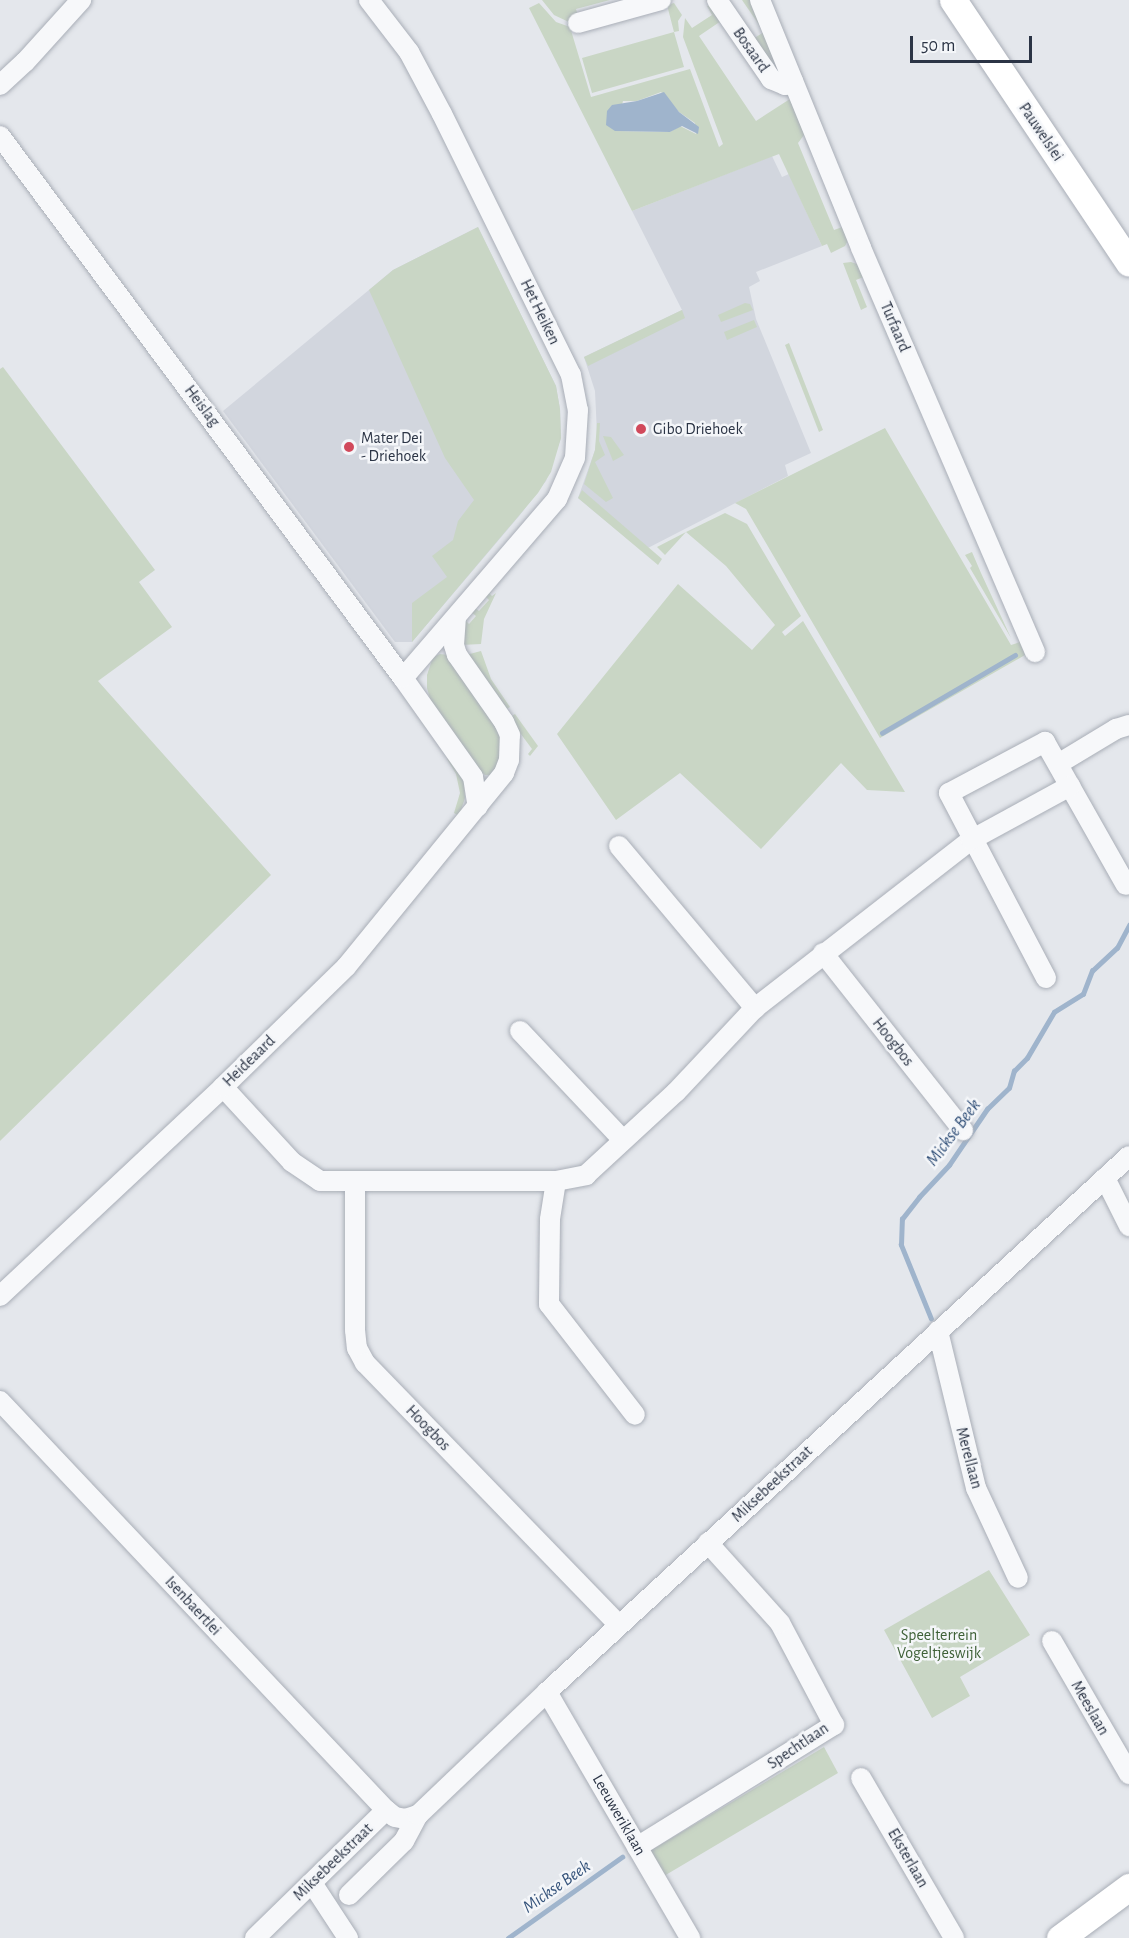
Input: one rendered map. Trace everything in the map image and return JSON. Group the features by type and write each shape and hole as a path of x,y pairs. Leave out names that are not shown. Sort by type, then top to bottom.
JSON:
{"street":[{"path":"0,85 25,62 81,0"},
{"name":"Het Heiken","path":"369,0 409,52 442,114 571,375 578,410 579,434 575,458 557,498 456,619 403,678"},
{"path":"579,23 661,0"},
{"name":"Bosaard","path":"717,0 771,79 778,84 793,81"},
{"name":"Turfaard","path":"760,0 861,248 1035,652"},
{"name":"Pauwelslei","path":"953,0 1129,263"},
{"name":"Heislag","path":"0,136 403,678"},
{"path":"456,619 454,645 458,655 504,722 510,735 509,760 504,772 478,807"},
{"path":"403,678 473,777 478,807"},
{"path":"1058,764 1116,729 1129,725"},
{"path":"1046,978 971,840 949,793 1045,742 1126,885"},
{"path":"223,1087 292,1162 320,1181 556,1182 586,1175 622,1139 676,1092 755,1008 823,953 971,840 1070,786"},
{"name":"Heideaard","path":"0,1296 223,1087 346,967 478,807"},
{"path":"619,846 755,1008"},
{"name":"Hoogbos","path":"823,953 963,1130"},
{"path":"520,1031 622,1139"},
{"name":"Miksebeekstraat","path":"349,1895 404,1841 418,1815 547,1692 1129,1156"},
{"path":"1104,1178 1129,1226"},
{"name":"Hoogbos","path":"356,1181 355,1330 357,1348 365,1363 619,1625"},
{"path":"556,1182 550,1220 549,1304 635,1415"},
{"name":"Merellaan","path":"938,1331 976,1488 1018,1578"},
{"name":"Isenbaertlei","path":"0,1401 386,1810"},
{"name":"Spechtlaan","path":"637,1847 834,1725 780,1623 762,1600 708,1543"},
{"name":"Meeslaan","path":"1052,1641 1129,1773"},
{"name":"Leeuweriklaan","path":"547,1692 690,1938"},
{"name":"Eksterlaan","path":"861,1778 954,1938"},
{"name":"Miksebeekstraat","path":"255,1938 386,1810 395,1817 405,1819 418,1815"},
{"path":"312,1883 348,1938"},
{"path":"1077,1933 1129,1887"}],"shaded area":[{"path":"772,156 782,177 789,174 822,246 756,272 760,281 749,287 756,319 811,453 785,465 788,476 642,551 578,498 595,450 597,434 595,391 584,357 682,310 632,211"},
{"path":"478,227 556,386 561,438 546,481 520,515 412,642 395,642 223,411 393,270"}],"green space":[{"path":"542,0 610,0 576,9 580,22 571,23 554,15"},
{"path":"742,0 755,0 784,70 777,75 753,39 764,32"},
{"path":"539,3 556,22 570,27 591,97 690,69 719,147 723,144 683,37 685,18 692,28 712,15 707,6 710,5 721,21 699,36 756,121 793,97 807,131 798,143 834,230 845,226 848,240 845,246 831,253 827,244 822,246 779,154 632,211 529,8","holes":["661,92 679,112 695,123 696,134 680,126 670,132 615,131 623,101 637,101"]},
{"path":"674,3 682,15 678,21 679,31 674,32 667,5"},
{"path":"674,32 684,67 592,93 582,58"},
{"path":"478,227 556,386 561,438 551,472 538,493 412,642 412,603 447,577 432,556 453,540 458,521 474,500 445,458 369,290 393,270"},
{"path":"843,263 857,264 866,276 856,280 867,307 861,310"},
{"path":"745,303 750,304 753,310 721,322 718,315"},
{"path":"682,310 685,318 588,366 584,357"},
{"path":"754,320 757,327 727,340 724,332"},
{"path":"789,343 823,430 819,432 785,345"},
{"path":"3,367 155,570 139,582 172,627 98,681 271,875 0,1141 0,369"},
{"path":"597,423 600,423 599,441 605,455 595,462 613,498 606,502 584,484 595,450"},
{"path":"885,428 1011,645 1020,642 1025,655 880,738 746,509 735,503"},
{"path":"603,436 611,437 624,455 613,461"},
{"path":"582,490 662,559 658,565 578,498"},
{"path":"725,513 747,524 801,616 782,632 785,636 803,621 905,792 867,790 841,763 761,849 680,773 616,820 557,734 678,584 752,650 775,625 726,566 686,532"},
{"path":"686,532 665,555 657,547"},
{"path":"972,552 1011,638 970,568 972,566 965,555"},
{"path":"488,592 492,596 496,593 484,619 481,644 461,645 465,620 469,624 476,616 471,612 475,608 479,611 489,600 485,596"},
{"path":"481,651 491,679 510,707 505,710 466,655"},
{"path":"440,654 448,655 500,729 502,761 491,775 485,775 479,770 432,706 427,688 427,675 433,657"},
{"path":"515,714 538,746 530,756 528,754 532,749 509,718"},
{"path":"451,756 464,783 465,798 459,816 454,813 460,793 456,774 447,759"},
{"name":"Speelterrein Vogeltjeswijk","path":"989,1570 1030,1635 960,1677 970,1696 932,1718 884,1630"},
{"path":"824,1747 838,1773 664,1876 650,1851"}],"water":[{"path":"664,92 679,112 699,127 698,134 682,126 670,132 615,131 606,125 607,111 612,105 637,101"}],"waterway":[{"path":"882,733 1015,655"},
{"name":"Mickse Beek","path":"931,1319 901,1245 902,1219 949,1165 987,1109 1009,1088 1014,1071 1027,1058 1054,1012 1083,994 1092,971 1117,948 1129,925"},
{"name":"Mickse Beek","path":"508,1938 622,1857"}],"place":[{"name":"Gibo Driehoek","path":"641,429"},
{"name":"Mater Dei - Driehoek","path":"349,447"}]}
